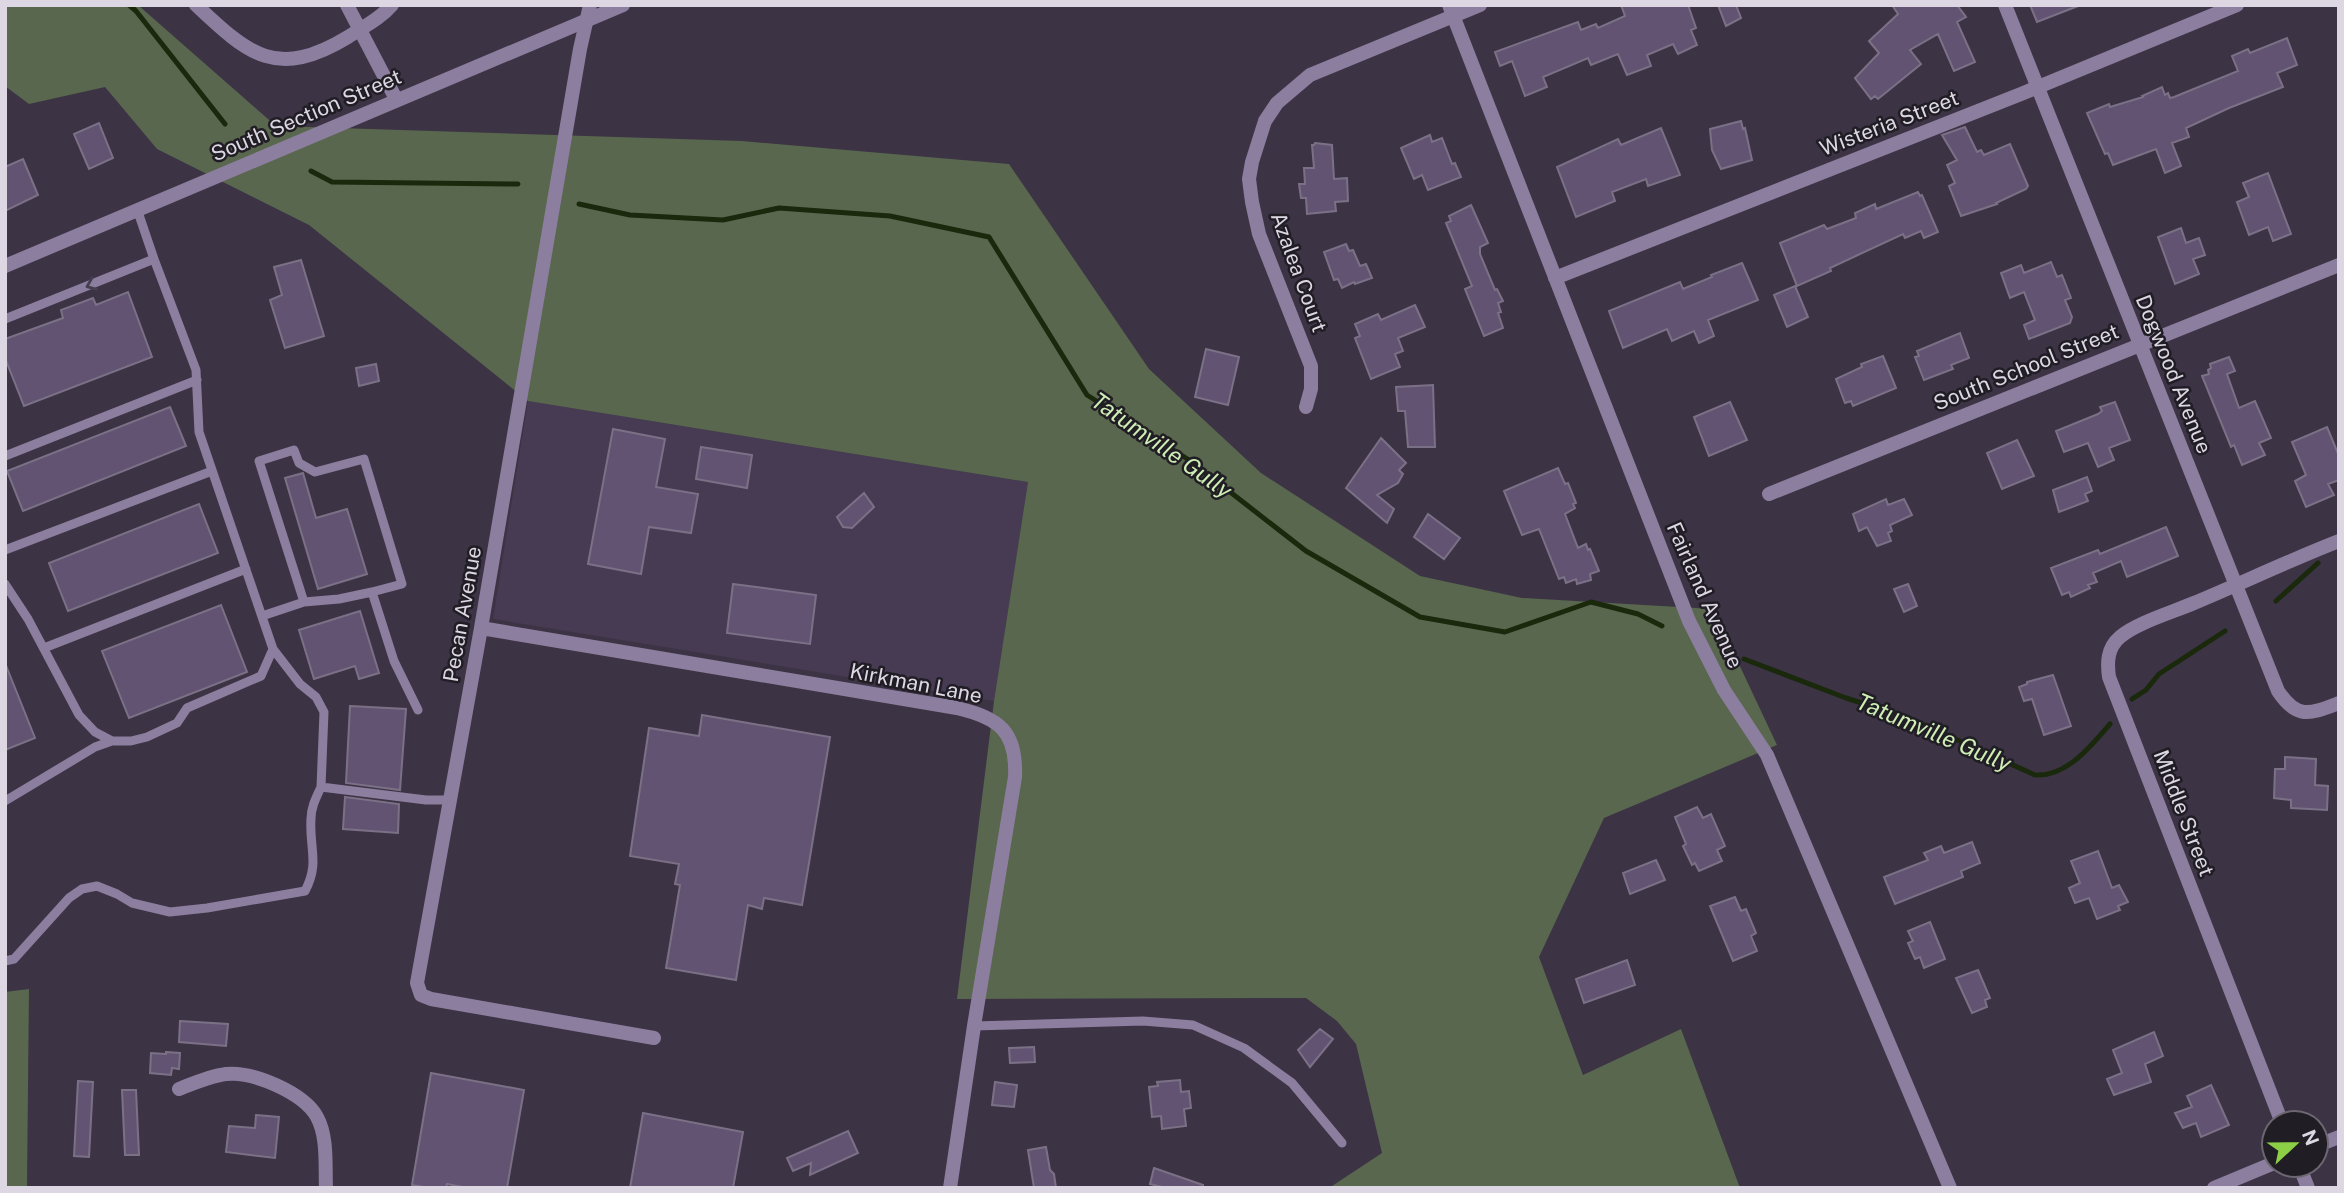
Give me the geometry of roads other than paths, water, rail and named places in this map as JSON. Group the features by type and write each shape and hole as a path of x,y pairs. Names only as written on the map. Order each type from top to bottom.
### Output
{"street":[{"path":"196,5 235,40 252,52 266,57 302,56 322,50 376,20 392,5"},
{"path":"347,5 396,99"},
{"name":"South Section Street","path":"5,266 396,99 588,13 623,5"},
{"name":"Azalea Court","path":"1306,407 1311,389 1311,366 1259,234 1252,202 1249,179 1257,141 1265,121 1277,103 1310,75 1451,10 1480,5"},
{"name":"Dogwood Avenue","path":"2005,5 2278,691 2287,704 2297,711 2307,713 2339,703"},
{"name":"Wisteria Street","path":"1555,278 2237,5"},
{"name":"Fairland Avenue","path":"1451,10 1689,621 1724,690 1768,755 1950,1188"},
{"name":"Pecan Avenue","path":"588,13 416,983 421,995 431,999 654,1038"},
{"name":"South School Street","path":"1769,494 2339,264"},
{"path":"2237,585 2279,564 2339,541"},
{"name":"Middle Street","path":"2237,585 2119,638 2107,659 2109,677 2277,1109"},
{"name":"Kirkman Lane","path":"481,628 957,708 976,713 997,723 1004,730 1014,750 1015,777 950,1188"},
{"path":"179,1090 208,1078 229,1074 256,1078 305,1101 317,1118 323,1135 326,1188"},
{"path":"2214,1188 2260,1169"}],"lane":[{"path":"5,961 14,959 69,898 82,889 97,886 132,903 170,912 305,891 313,876 312,811 321,787 324,712 316,697 300,684 273,649 199,432 196,370 138,209"},
{"path":"5,319 154,259"},
{"path":"5,456 197,380"},
{"path":"262,617 304,602 339,599 402,584 364,459 315,472 299,463 294,450 259,461 304,602"},
{"path":"5,550 212,471"},
{"path":"44,648 246,569"},
{"path":"5,584 44,648 79,715 95,732 112,741"},
{"path":"372,592 394,661 418,710"},
{"path":"5,801 95,747 112,741 148,737 177,723 187,709 261,676 273,649"},
{"path":"321,787 426,800 450,800"},
{"path":"974,1026 1143,1021 1193,1025 1244,1048 1292,1083 1342,1143"}],"waterway":[{"name":"Tatumville Gully","path":"129,5 225,124"},
{"name":"Tatumville Gully","path":"311,171 332,182 518,184"},
{"name":"Tatumville Gully","path":"579,204 630,215 723,220 779,208 890,216 989,237 1087,395 1189,460 1306,551 1420,617 1505,632 1591,602 1638,614 1662,626"},
{"name":"Tatumville Gully","path":"2276,601 2318,563"},
{"name":"Tatumville Gully","path":"2132,699 2146,690 2159,674 2225,631"},
{"name":"Tatumville Gully","path":"1744,659 1846,698 1909,718 2035,775 2047,774 2068,766 2110,724"}]}
